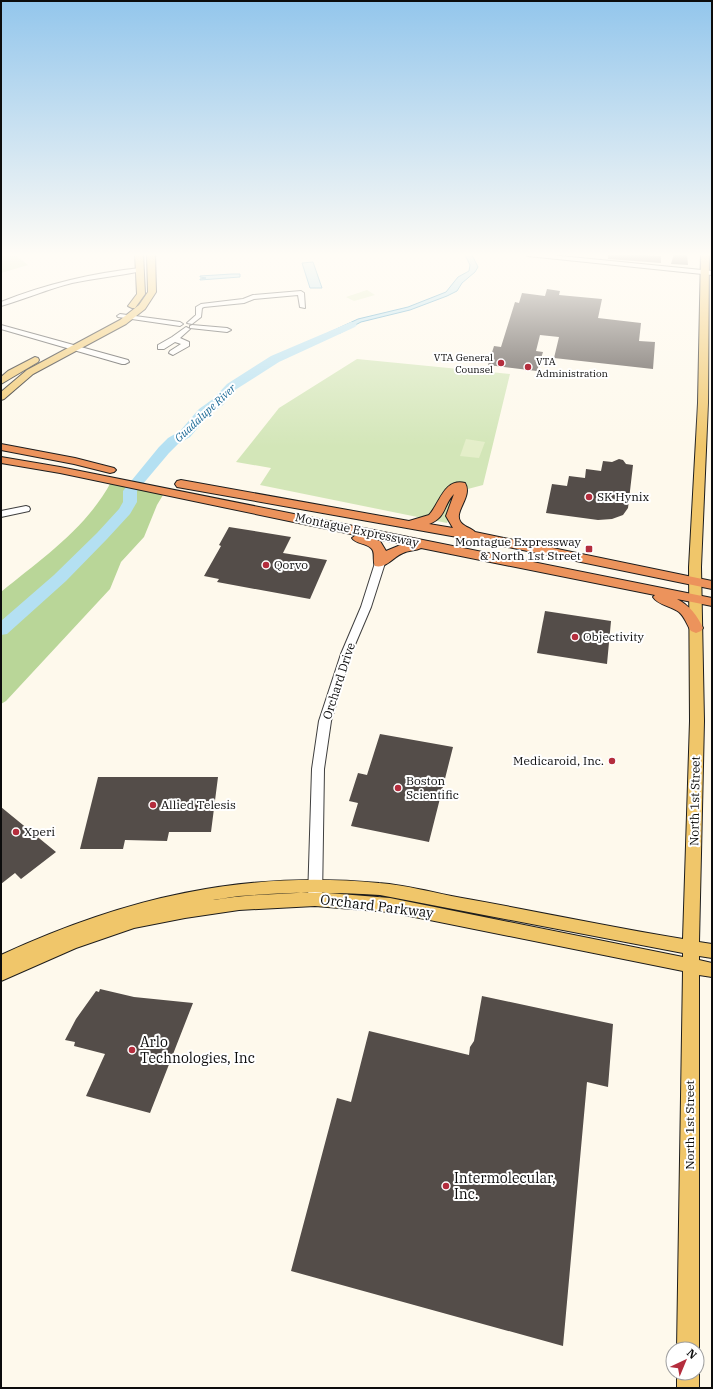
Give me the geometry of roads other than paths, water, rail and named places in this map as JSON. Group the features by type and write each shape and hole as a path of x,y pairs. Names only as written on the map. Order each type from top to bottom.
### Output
{"highway":[{"name":"Montague Expressway","path":"1,447 75,461 118,477"},
{"name":"Montague Expressway","path":"1,460 60,470 118,477 183,490 304,519 436,547 712,602"},
{"path":"405,523 417,523 433,518 440,512 449,490 461,486 460,498 452,516 453,523 474,536"},
{"name":"Montague Expressway","path":"183,490 405,523 712,585"},
{"path":"304,519 333,532 364,539 375,544 380,550 380,563"},
{"path":"380,563 388,554 398,549 415,546 436,547"},
{"path":"633,586 683,608 689,613 696,628"}],"main road":[{"path":"1,381 23,366 116,318"},
{"path":"1,397 30,372 130,318"},
{"name":"North 1st Street","path":"688,1341 691,957 697,721 697,509 708,318"},
{"name":"Orchard Parkway","path":"1,963 71,943 184,904 240,903 315,892 382,889 466,912 691,957 712,970"},
{"name":"Orchard Parkway","path":"691,957 712,951"},
{"name":"Orchard Parkway","path":"1,974 26,956"}],"street":[{"path":"130,318 227,330"},
{"path":"161,347 175,339 197,318"},
{"path":"1,327 125,362"},
{"path":"173,353 186,344 175,339"},
{"path":"1,514 26,509"},
{"name":"Orchard Drive","path":"315,892 318,769 326,721 335,685 346,654 366,607 380,563"}],"water":[{"path":"378,318 361,322 340,333 330,335 328,333 358,319"}],"waterway":[{"name":"Guadalupe River","path":"1,630 60,578 102,536 125,511 130,502 130,491 164,450 173,441 185,434 204,412 218,402 231,387 275,359 351,325"}],"tram line":[{"path":"712,917 712,1388"}],"place":[{"name":"VTA General Counsel","path":"501,363"},
{"name":"VTA Administration","path":"528,367"},
{"name":"SK Hynix","path":"589,497"},
{"name":"Montague Expressway & North 1st Street","path":"589,549"},
{"name":"Qorvo","path":"266,565"},
{"name":"Objectivity","path":"575,637"},
{"name":"Medicaroid, Inc.","path":"612,761"},
{"name":"Boston Scientific","path":"398,788"},
{"name":"Allied Telesis","path":"153,805"},
{"name":"Xperi","path":"16,832"},
{"name":"Arlo Technologies, Inc","path":"132,1050"},
{"name":"Intermolecular, Inc.","path":"446,1186"}]}
